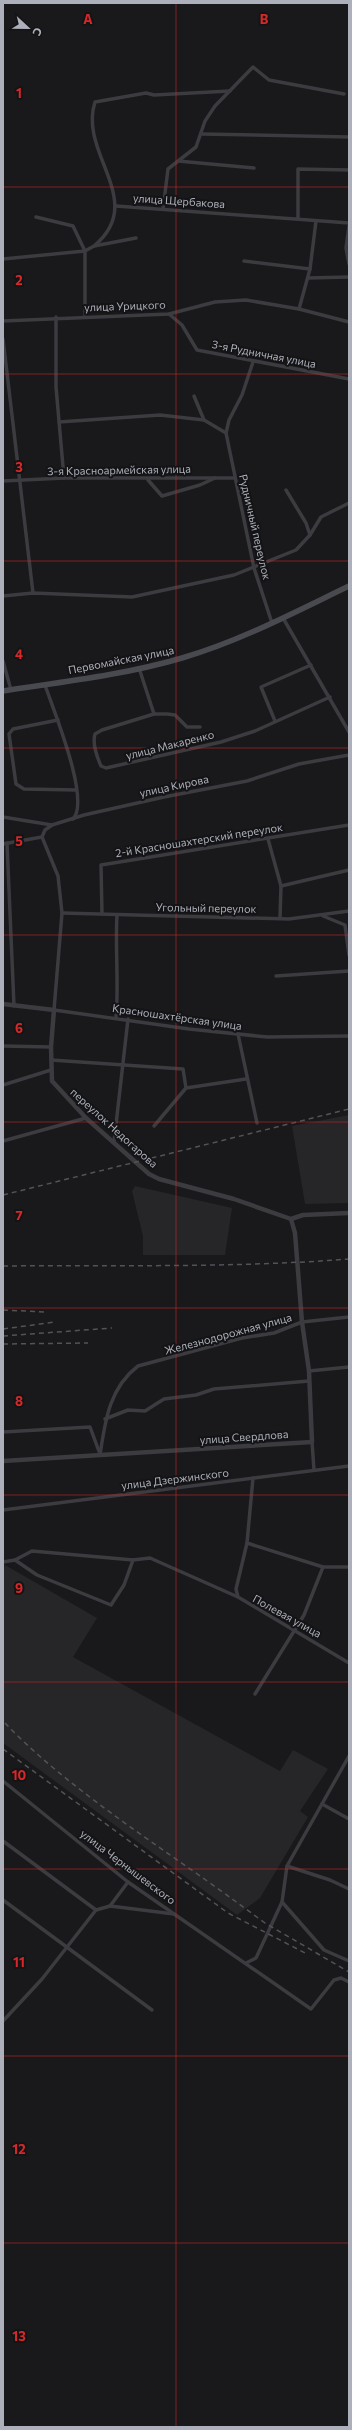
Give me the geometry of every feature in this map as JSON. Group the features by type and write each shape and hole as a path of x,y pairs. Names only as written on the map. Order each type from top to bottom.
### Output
{"main road":[{"name":"Первомайская улица","path":"3,691 139,668 182,658 221,645 283,618 349,586"}],"street":[{"path":"163,209 168,169 177,160 196,146 202,134 205,121 215,106 253,67 269,80 344,94"},
{"name":"улица Щербакова","path":"230,91 154,95 146,93 95,102 92,112 92,126 116,206 298,219 349,225"},
{"path":"202,134 349,136"},
{"path":"177,160 254,168"},
{"path":"298,219 298,169 349,170"},
{"path":"3,259 84,251 94,246 107,235 114,222 116,206"},
{"path":"36,217 73,226 84,251 85,317"},
{"path":"299,309 310,270 316,221"},
{"path":"349,225 346,248 349,264"},
{"path":"94,246 136,238"},
{"path":"244,261 310,270"},
{"path":"308,278 349,277"},
{"name":"улица Урицкого","path":"3,321 56,317 169,314 215,302 246,300 299,309 349,322"},
{"name":"3-я Рудничная улица","path":"169,314 182,325 197,350 349,379"},
{"path":"56,317 59,422 64,478"},
{"path":"3,339 21,481 33,593"},
{"name":"Рудничный переулок","path":"254,362 242,395 229,420 226,434 254,568 272,623"},
{"path":"194,396 204,420"},
{"path":"59,422 160,415 204,420 226,434"},
{"name":"3-я Красноармейская улица","path":"3,481 64,478 148,480 234,478"},
{"path":"148,480 162,496 200,485 216,478"},
{"path":"286,490 306,523 310,535"},
{"path":"3,596 33,593 132,597 234,575 296,550 310,535 320,517 349,503"},
{"path":"283,618 302,655 311,665 349,732"},
{"path":"3,661 11,690"},
{"path":"274,721 261,687 311,665"},
{"path":"139,668 154,714"},
{"path":"45,684 72,765 78,809 71,821"},
{"name":"улица Макаренко","path":"200,727 188,726 174,715 154,714 95,734 94,739 101,766 106,768 130,764 221,742 254,731 330,697"},
{"path":"58,720 13,729 9,734 16,784 24,789 76,790"},
{"name":"улица Кирова","path":"52,826 84,816 164,797 246,781 299,764 349,755"},
{"path":"3,817 36,821 52,826"},
{"name":"2-й Красношахтерский переулок","path":"102,914 101,865 349,825"},
{"path":"14,1006 5,844 42,837 45,830 52,826"},
{"name":"переулок Недогарова","path":"42,837 58,876 62,914 51,1047 52,1081 86,1118 149,1174 159,1179 234,1199 291,1218 303,1215 349,1213"},
{"path":"268,839 281,886 280,918"},
{"path":"281,886 349,870"},
{"name":"Угольный переулок","path":"62,914 280,918 322,916 349,911"},
{"path":"116,1018 118,988 116,940 117,915"},
{"path":"322,916 345,925 349,955"},
{"path":"276,976 349,971"},
{"name":"Красношахтёрская улица","path":"3,1004 268,1037 349,1036"},
{"path":"114,1142 128,1019"},
{"path":"238,1034 246,1079 258,1123"},
{"path":"3,1046 51,1047"},
{"path":"51,1060 183,1069 186,1088"},
{"path":"3,1085 51,1070"},
{"path":"154,1126 186,1088 246,1079"},
{"path":"3,1141 86,1118"},
{"path":"291,1218 296,1234 302,1322 309,1371 314,1470"},
{"name":"Железнодорожная улица","path":"100,1455 105,1419 112,1402 128,1374 138,1366 242,1338 274,1333 302,1322 349,1317"},
{"path":"309,1371 349,1367"},
{"path":"105,1419 128,1410 145,1411 164,1399 196,1395 214,1389 309,1381"},
{"path":"3,1432 90,1427 100,1455"},
{"name":"улица Свердлова","path":"3,1461 312,1442"},
{"name":"улица Дзержинского","path":"3,1510 349,1466"},
{"name":"Полевая улица","path":"253,1478 247,1544 236,1589 238,1597 245,1603 295,1629 349,1663"},
{"path":"247,1544 323,1567 349,1567"},
{"path":"3,1562 15,1560 32,1551 133,1560 150,1558 238,1597"},
{"path":"15,1560 37,1575 111,1605 124,1585 133,1560"},
{"path":"255,1694 304,1615 323,1567"},
{"path":"246,1963 256,1958 282,1902 287,1866 348,1758"},
{"name":"улица Чернышевского","path":"3,1781 128,1882 311,2009 334,1980 341,1978 349,1982"},
{"path":"322,1804 349,1819"},
{"path":"3,1841 96,1910"},
{"path":"287,1866 330,1880 349,1889"},
{"path":"110,1906 128,1882"},
{"path":"3,1900 152,2010"},
{"path":"282,1902 324,1950 349,1961"},
{"path":"3,2021 42,1979 66,1946 96,1910 110,1906 175,1914"}],"shaded area":[{"path":"349,1115 349,1203 305,1204 292,1126"},
{"path":"135,1186 232,1208 225,1255 143,1255 143,1236 132,1191"},
{"path":"5,1565 97,1618 73,1657 280,1771 293,1750 328,1769 300,1811 308,1817 260,1898 237,1915 3,1743 3,1569"}],"railway":[{"path":"3,1195 349,1109"},
{"path":"3,1266 176,1266 263,1264 349,1259"},
{"path":"3,1310 45,1312"},
{"path":"3,1329 55,1322"},
{"path":"3,1336 112,1328"},
{"path":"3,1344 88,1343"},
{"path":"5,1723 30,1748 57,1771 116,1816 265,1923 349,1972"},
{"path":"3,1749 228,1913 307,1954"}]}
